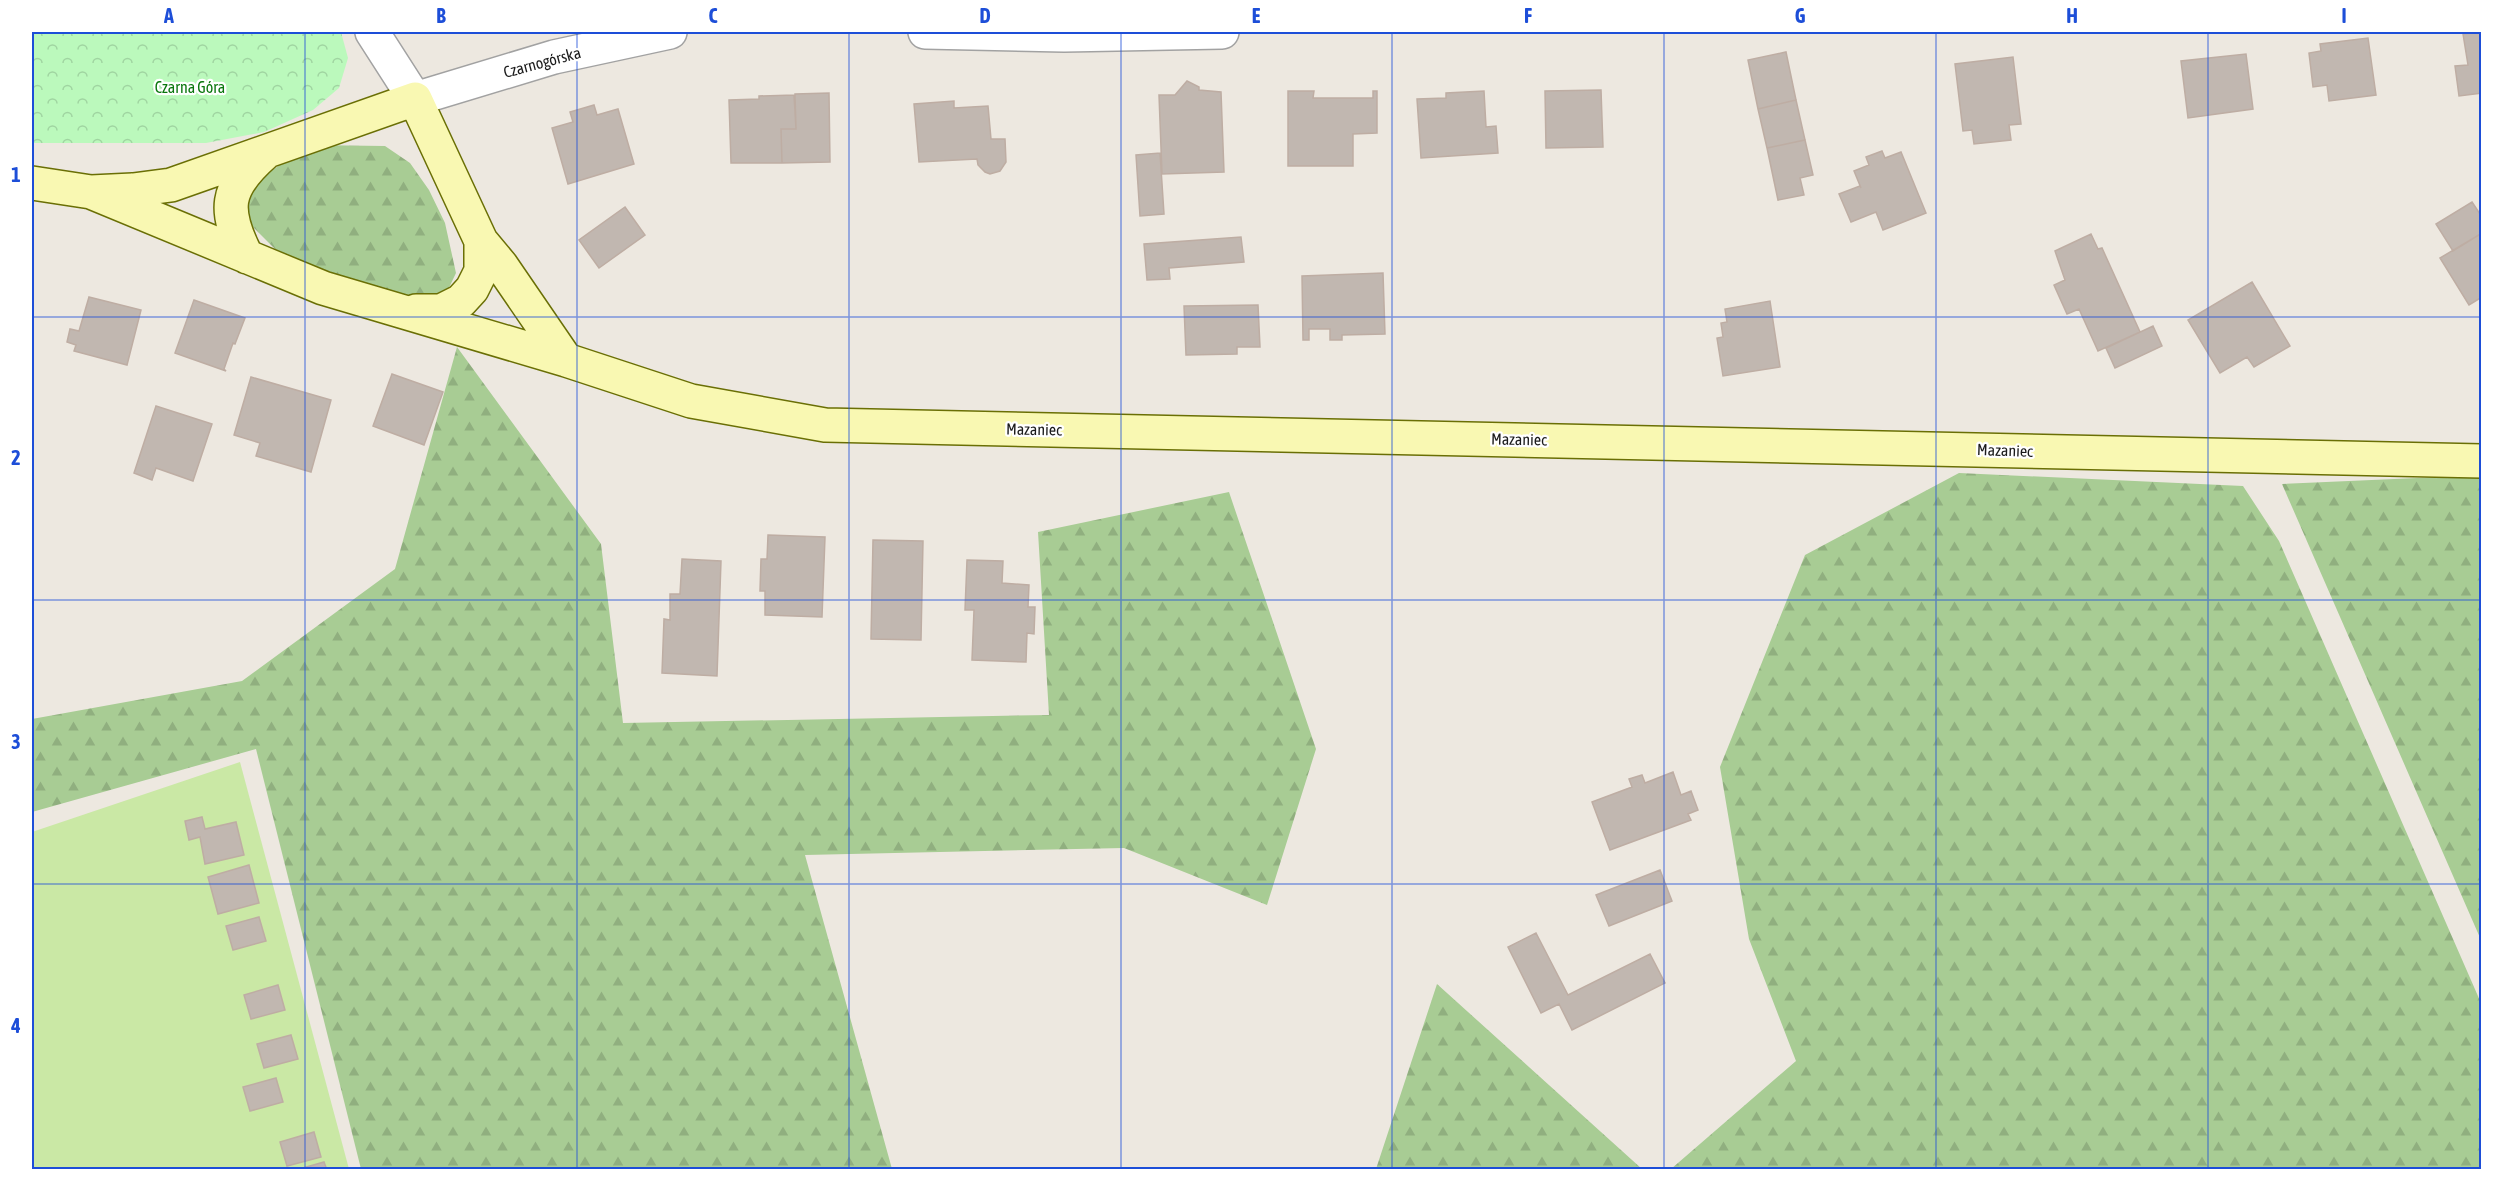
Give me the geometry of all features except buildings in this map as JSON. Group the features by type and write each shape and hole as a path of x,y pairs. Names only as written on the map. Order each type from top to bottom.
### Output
{"street":[{"path":"372,32 415,99 481,242 501,266 566,360"},
{"name":"Czarnogórska","path":"415,99 554,57 670,32"},
{"path":"925,32 1064,35 1222,32"},
{"path":"32,183 92,192 171,185 415,99"},
{"path":"247,257 234,231 230,201 248,168 265,153"},
{"path":"92,192 323,288 405,311 441,311 462,301 472,289 481,271 481,242"},
{"name":"Mazaniec","path":"405,311 691,401 825,425 2481,461"}],"green space":[{"name":"Czarna Góra","path":"32,32 341,32 348,58 339,88 313,110 264,132 206,143 32,143"},
{"path":"309,145 385,146 410,163 429,190 445,223 456,273 446,294 425,303 369,291 284,258 249,223 245,199 258,180"},
{"path":"457,347 601,544 623,723 1049,715 1038,532 1229,492 1316,749 1267,905 1124,848 805,855 892,1169 361,1169 256,749 32,812 32,719 242,681 395,569"},
{"path":"1959,473 2243,486 2279,541 2481,1003 2481,1169 1671,1169 1796,1061 1749,939 1720,767 1805,555"},
{"path":"2440,477 2481,478 2481,940 2282,484"},
{"path":"240,762 349,1169 32,1169 32,832"},
{"path":"1437,984 1642,1169 1376,1169"}]}
